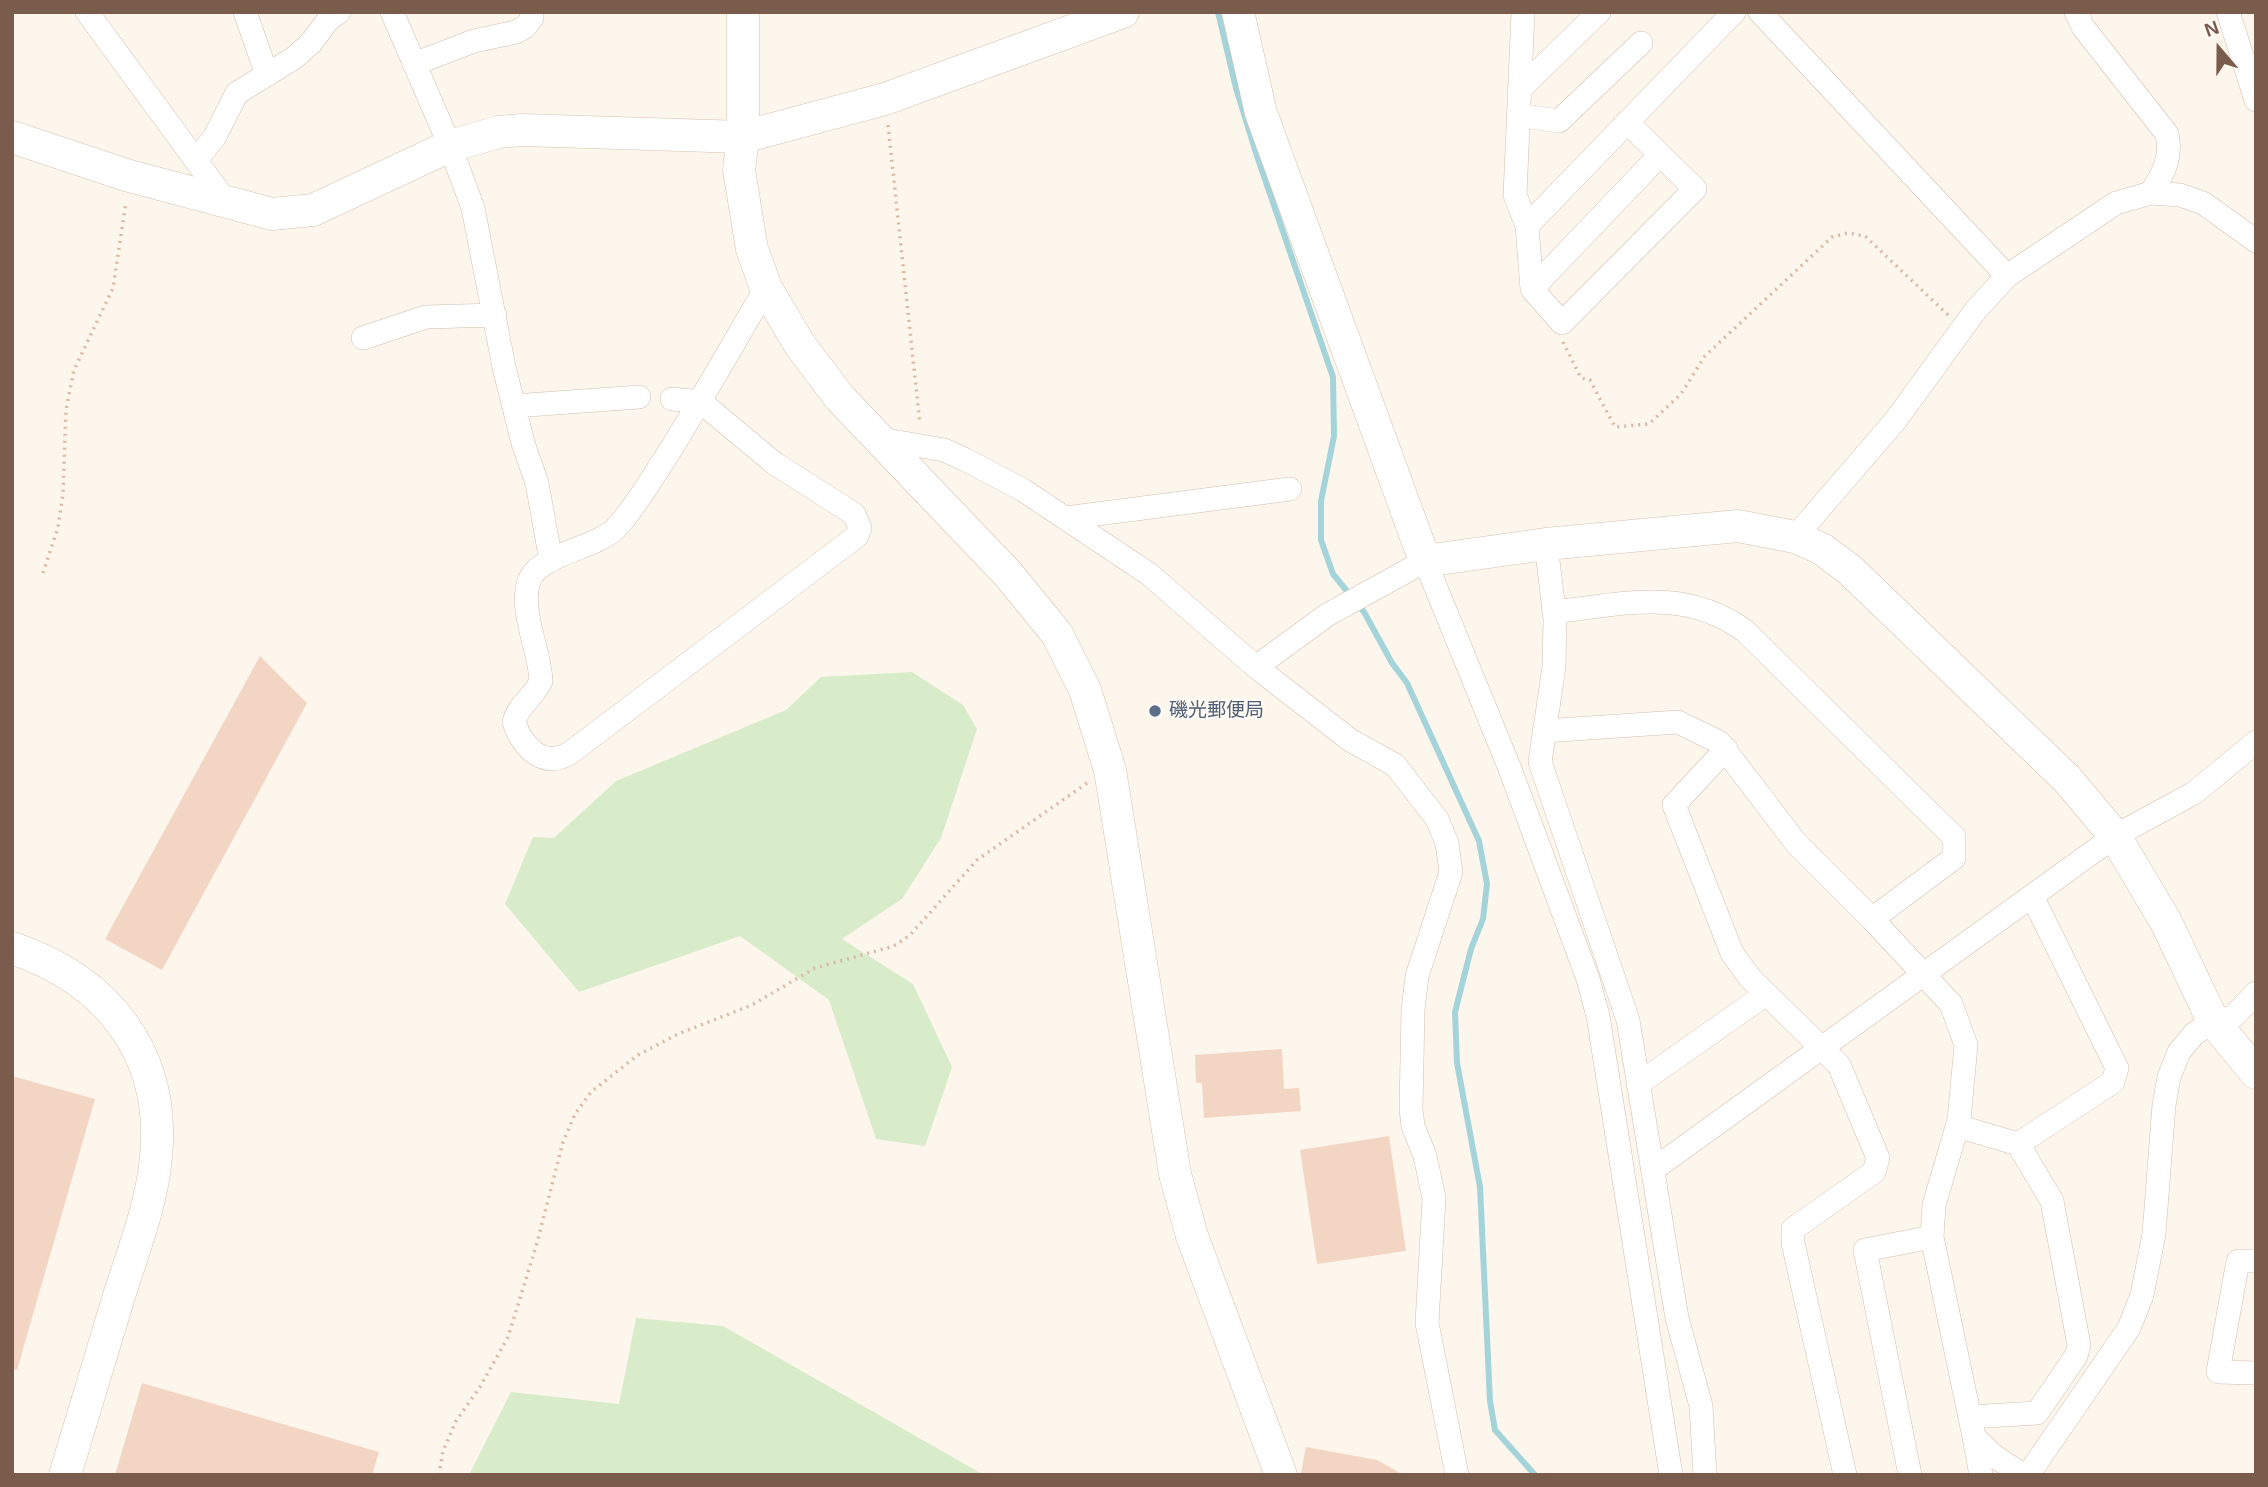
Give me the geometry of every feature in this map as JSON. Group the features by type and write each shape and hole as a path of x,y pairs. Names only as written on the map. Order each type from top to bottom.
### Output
{"street":[{"path":"87,12 228,202"},
{"path":"245,12 267,75"},
{"path":"196,160 214,138 237,93 294,58 311,43 328,20 339,12"},
{"path":"392,12 450,146 473,208 514,406 537,483 551,561"},
{"path":"414,64 474,41 516,32 525,27 532,18 531,12"},
{"path":"743,12 743,137 739,170 752,249 766,288 800,345 840,398 1008,574 1057,634 1085,690 1110,770 1175,1174 1192,1236 1281,1475"},
{"path":"12,137 130,176 272,214 313,210 450,146 499,132 522,130 743,137 885,99 1122,12"},
{"path":"1238,12 1261,113 1425,561 1510,769 1588,979 1598,1016 1671,1475"},
{"path":"1523,12 1515,195 1527,226 1532,289 1562,323 1695,189 1627,122"},
{"path":"1520,89 1600,12"},
{"path":"1527,226 1734,12"},
{"path":"1759,12 2007,276"},
{"path":"2076,12 2083,27 2167,134 2170,148 2165,171 2151,193"},
{"path":"2228,12 2256,100"},
{"path":"1518,115 1559,121 1641,43"},
{"path":"1532,289 1660,155"},
{"path":"1795,537 1895,421 1963,328 2007,276 2116,203 2151,193 2180,195 2203,203 2256,241"},
{"path":"672,399 701,402 774,463 854,514 860,528 851,543 570,753 550,761 539,758 514,722 516,712 537,691 541,681 529,611 528,584 533,574 551,561 610,535 632,510 701,402 766,288"},
{"path":"363,338 426,317 495,315"},
{"path":"514,406 639,397"},
{"path":"881,439 944,450 964,459 1023,490 1149,574 1256,667 1350,740 1395,765 1437,818 1447,843 1451,872 1417,976 1413,1010 1410,1109 1413,1126 1425,1156 1434,1198 1427,1323 1457,1475"},
{"path":"1066,518 1290,489"},
{"path":"1256,667 1336,610 1425,561 1546,544 1738,526 1795,537 1822,549 1850,570 2067,779 2115,836 2166,922 2213,1021 2256,1073"},
{"path":"1546,544 1554,612 1554,667 1540,762 1629,1020 1677,1318 1701,1406 1705,1475"},
{"path":"1554,612 1688,603 1712,610 1745,631 1954,837 1954,858 1872,919"},
{"path":"1544,731 1678,722 1698,729 1726,749 1796,843 1951,1004 1966,1045 1957,1126 1934,1205 1932,1237 1981,1475"},
{"path":"1654,1169 2115,836 2194,793 2256,742"},
{"path":"1726,749 1674,805 1727,944 1750,978 1839,1065 1878,1158 1874,1172 1793,1229 1798,1268 1845,1475"},
{"path":"2018,1144 2113,1082 2117,1068 2032,896"},
{"path":"12,948 74,977 99,994 124,1027 150,1077 156,1118 156,1158 144,1214 65,1475"},
{"path":"1638,1084 1766,993"},
{"path":"1972,1427 1994,1456 2025,1475 2129,1328 2151,1261 2169,1077 2179,1052 2194,1034 2213,1021 2233,1017 2256,993"},
{"path":"1957,1126 2018,1144 2052,1201 2079,1345 2076,1356 2037,1413 1972,1427"},
{"path":"1910,1475 1866,1251 1932,1237"},
{"path":"2256,1261 2238,1261 2218,1372 2256,1373"}],"path":[{"path":"885,99 925,447"},
{"path":"43,573 58,527 63,494 66,410 75,370 113,288 130,176"},
{"path":"1562,323 1561,338 1581,378 1590,380 1615,427 1649,424 1681,394 1705,356 1832,237 1848,233 1865,236 1963,328"},
{"path":"439,1475 443,1451 456,1421 480,1387 508,1337 537,1243 563,1142 575,1114 591,1092 638,1055 678,1034 752,1005 816,968 894,946 910,935 977,860 1073,791 1110,770"}],"green space":[{"path":"912,672 963,705 977,729 941,838 902,899 842,939 913,984 952,1067 925,1146 876,1139 829,1000 740,936 579,992 505,904 533,837 554,838 616,781 786,710 821,677"},
{"path":"636,1318 723,1326 984,1475 469,1475 511,1392 619,1404"}],"building":[{"path":"260,656 307,703 162,970 105,939"},
{"path":"1282,1049 1284,1089 1299,1088 1301,1111 1204,1118 1202,1083 1196,1083 1195,1055"},
{"path":"12,1076 95,1099 17,1370 12,1369"},
{"path":"1389,1136 1406,1251 1317,1264 1300,1150"},
{"path":"142,1383 379,1452 372,1475 115,1475"},
{"path":"1306,1447 1377,1460 1404,1475 1301,1473"}],"waterway":[{"path":"1218,12 1236,88 1257,156 1333,377 1334,436 1321,501 1321,540 1333,574 1364,612 1392,663 1407,683 1479,841 1487,884 1483,919 1471,949 1455,1012 1457,1063 1480,1187 1490,1401 1495,1430 1535,1475"}],"place":[{"name":"磯光郵便局","path":"1155,711"}]}
